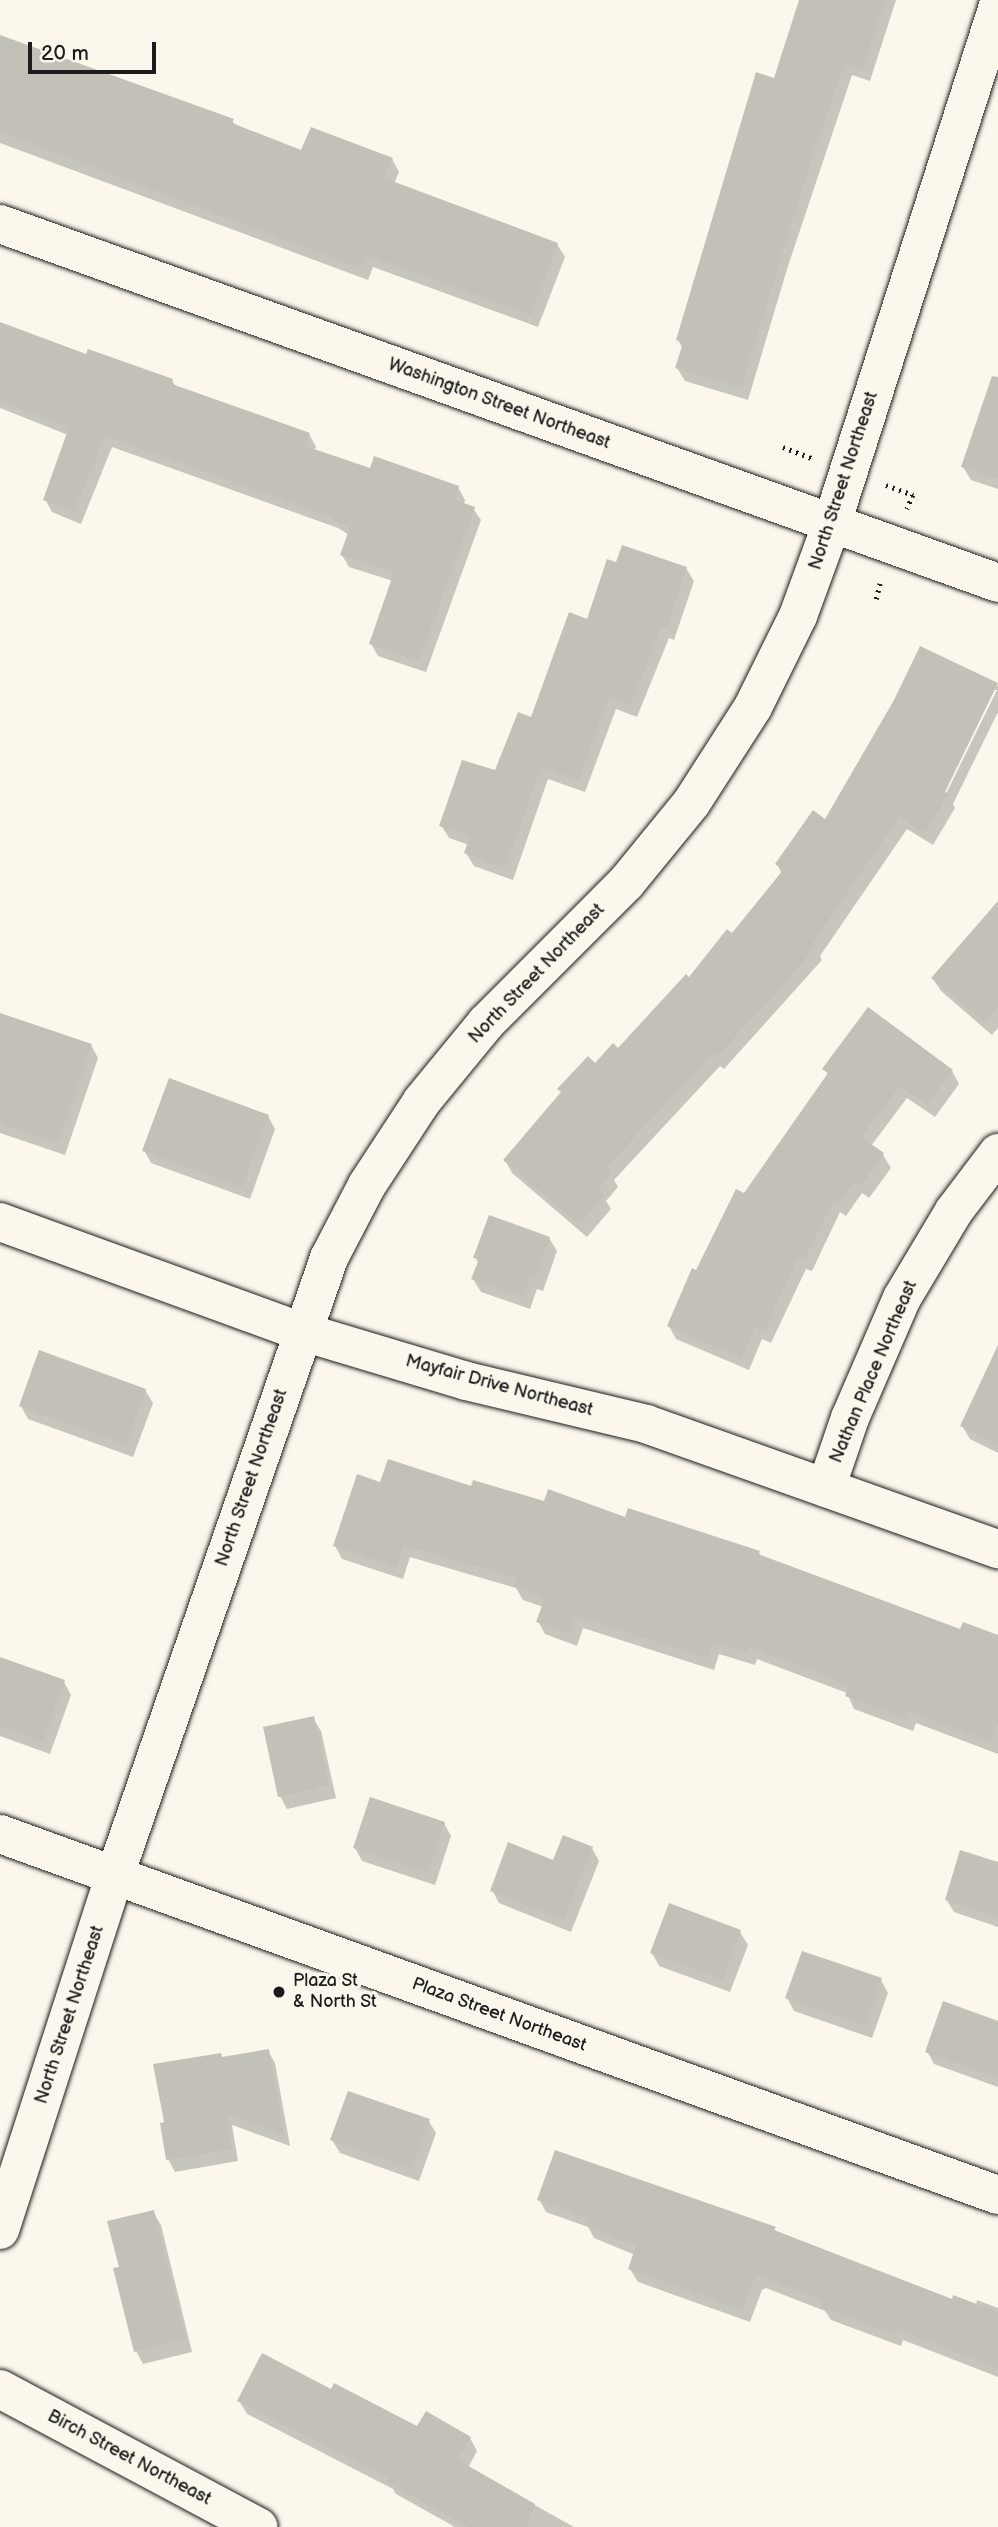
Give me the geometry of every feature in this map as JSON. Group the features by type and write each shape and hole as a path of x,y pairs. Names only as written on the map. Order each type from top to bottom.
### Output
{"street":[{"name":"North Street Northeast","path":"0,2230 115,1875 329,1258 367,1185 422,1101 486,1023 626,883 692,802 764,684 798,616 832,523 998,6"},
{"name":"Washington Street Northeast","path":"0,224 998,583"},
{"name":"Nathan Place Northeast","path":"826,1488 850,1418 902,1298 954,1211 998,1153"},
{"name":"Mayfair Drive Northeast","path":"0,1222 303,1332 466,1381 646,1424 998,1549"},
{"name":"Plaza Street Northeast","path":"0,1834 998,2195"},
{"name":"Birch Street Northeast","path":"0,2389 258,2527"}],"building":[{"path":"799,0 885,0 863,69 845,63 815,147 741,388 675,368 683,343 676,340 756,72 774,78"},
{"path":"0,35 234,119 232,123 301,150 311,127 393,158 384,178 558,243 531,315 366,255 360,268 0,132"},
{"path":"0,322 86,354 88,349 173,379 172,384 310,433 305,446 370,468 374,456 459,486 455,500 475,507 419,661 369,644 394,572 340,555 350,527 331,520 332,517 105,436 74,512 43,500 69,427 0,401"},
{"path":"992,376 998,377 998,479 961,467"},
{"path":"622,545 687,567 667,627 662,626 630,705 609,697 578,780 541,767 505,868 464,853 470,836 439,826 462,760 495,770 518,712 531,717 569,612 587,619 607,559 616,562"},
{"path":"920,646 998,683 945,792 949,794 925,833 899,817 813,943 816,946 772,998 716,1057 712,1054 606,1168 612,1173 598,1190 605,1195 579,1225 503,1160 561,1092 557,1089 588,1056 595,1063 613,1043 618,1048 686,974 689,977 727,929 732,933 783,870 775,864 813,810 825,819 894,700"},
{"path":"998,901 998,1006 984,1023 931,978"},
{"path":"868,1007 953,1070 927,1105 900,1086 861,1137 884,1153 861,1186 854,1182 838,1204 833,1201 804,1259 798,1257 764,1331 755,1327 741,1358 667,1326 692,1268 696,1270 736,1189 744,1193 828,1073 822,1069"},
{"path":"0,1013 92,1044 58,1143 0,1123"},
{"path":"169,1078 269,1115 242,1187 142,1151"},
{"path":"489,1215 550,1237 535,1279 530,1277 523,1297 471,1279 479,1259 473,1258"},
{"path":"998,1345 998,1444 960,1426"},
{"path":"39,1350 146,1389 126,1445 19,1406"},
{"path":"388,1459 471,1486 473,1480 544,1501 548,1489 625,1517 628,1508 760,1551 758,1554 960,1629 963,1622 998,1635 998,1723 991,1742 908,1711 906,1719 845,1696 849,1685 750,1647 748,1653 712,1642 707,1658 576,1616 570,1634 536,1622 545,1598 514,1587 517,1578 403,1545 396,1567 333,1546 357,1474 380,1482"},
{"path":"0,1657 65,1680 43,1742 0,1726"},
{"path":"314,1716 329,1785 278,1797 263,1727"},
{"path":"370,1797 445,1822 428,1873 353,1848"},
{"path":"563,1835 593,1847 564,1920 490,1891 508,1842 553,1860"},
{"path":"960,1850 998,1862 998,1917 945,1900"},
{"path":"669,1903 741,1930 723,1980 650,1953"},
{"path":"802,1951 882,1978 865,2026 785,1998"},
{"path":"943,2001 998,2021 998,2078 925,2052"},
{"path":"269,2049 284,2135 226,2113 232,2149 166,2160 160,2123 164,2122 153,2064 221,2053 222,2057"},
{"path":"348,2091 430,2119 412,2169 330,2140"},
{"path":"555,2150 776,2227 774,2230 952,2299 953,2295 998,2312 998,2369 895,2328 894,2334 821,2307 823,2300 758,2276 755,2277 743,2310 628,2269 636,2246 585,2225 588,2218 537,2200"},
{"path":"154,2210 186,2339 134,2352 113,2268 119,2267 107,2221"},
{"path":"262,2353 331,2389 334,2383 417,2426 426,2411 471,2437 458,2460 535,2504 527,2527 468,2527 386,2481 388,2478 237,2401"}],"place":[{"name":"Plaza St & North St","path":"279,1992"}]}
